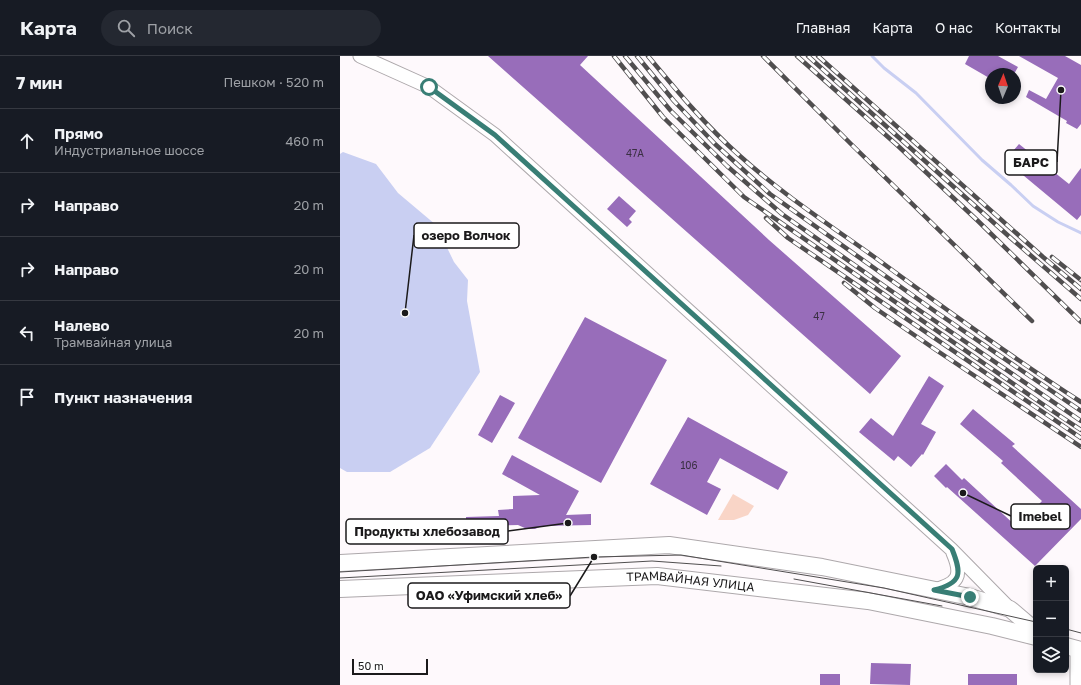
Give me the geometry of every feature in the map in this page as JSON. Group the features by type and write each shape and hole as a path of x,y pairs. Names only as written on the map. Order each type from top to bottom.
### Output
{"main road":[{"path":"340,563 669,545 822,567 970,597 1010,609 1033,628"},
{"name":"ТРАМВАЙНАЯ УЛИЦА","path":"340,589 657,576 868,601 992,626 1033,636"}],"street":[{"path":"360,56 429,87 495,135 952,549 1010,609"},
{"path":"934,590 949,586 956,579 958,572 957,562 952,549"},
{"path":"1075,648 1077,685"}],"shaded area":[{"path":"733,494 754,506 748,515 734,520 718,520"}],"water":[{"path":"343,152 376,164 398,193 436,225 454,262 468,280 467,301 480,372 430,448 390,472 347,472 340,468 340,154"}],"building":[{"path":"488,56 588,56 580,65 769,240 901,356 870,394"},
{"path":"969,56 998,56 1018,67 985,68 985,76 965,64"},
{"path":"1019,56 1065,56 1081,65 1081,124 1077,129 1066,123 1067,121 1026,97 1029,90 1046,99 1058,78"},
{"path":"1019,144 1069,184 1081,168 1081,215 1077,220 1005,160"},
{"path":"619,196 636,211 629,219 632,222 627,227 607,209"},
{"path":"585,317 667,360 601,483 518,438"},
{"path":"929,376 944,386 921,424 936,432 923,455 922,454 911,467 898,456 894,461 859,432 871,418 893,436"},
{"path":"500,395 515,403 492,443 478,435"},
{"path":"973,409 1015,444 1012,446 1081,509 1081,519 1036,565 1034,565 934,476 946,464 962,480 964,478 1017,527 1042,501 1001,463 1003,461 960,424"},
{"path":"688,417 788,472 778,490 720,458 707,482 721,489 707,515 650,484"},
{"path":"512,455 579,491 566,515 591,514 591,525 542,526 535,529 527,529 518,525 466,526 466,517 499,516 498,510 513,509 513,496 540,495 502,474"},
{"path":"871,663 911,664 910,685 870,684"},
{"path":"820,674 840,674 840,685 820,685"},
{"path":"968,674 1017,674 1017,685 968,685"}],"waterway":[{"path":"872,56 884,68 916,93 982,160 1033,206 1058,222 1081,233"}],"tram line":[{"path":"340,572 594,557 681,555 884,588 1033,621"},
{"path":"340,578 652,561 721,566"},
{"path":"794,579 942,606"},
{"path":"1069,630 1081,633"}],"railway":[{"path":"614,56 663,117 744,197 1081,430"},
{"path":"625,56 671,111 727,166 782,214 1081,421"},
{"path":"637,56 674,101 715,144 770,194 936,312 1081,411"},
{"path":"648,56 715,133 772,183 1028,367 1081,402"},
{"path":"763,56 1032,321"},
{"path":"797,56 897,145 978,221 1081,322"},
{"path":"808,56 1081,299"},
{"path":"818,56 1043,257 1081,289"},
{"path":"766,218 788,238 1081,438"},
{"path":"1052,257 1081,280"},
{"path":"844,283 875,308 1081,447"}],"place":[{"name":"БАРС","path":"1061,90"},
{"name":"озеро Волчок","path":"405,313"},
{"name":"Imebel","path":"963,493"},
{"name":"Продукты хлебозавод","path":"568,523"},
{"name":"ОАО «Уфимский хлеб»","path":"594,557"}],"route":[{"path":"429,87 495,135 952,549 957,562 958,572 956,579 949,586 934,590 970,597"}]}
